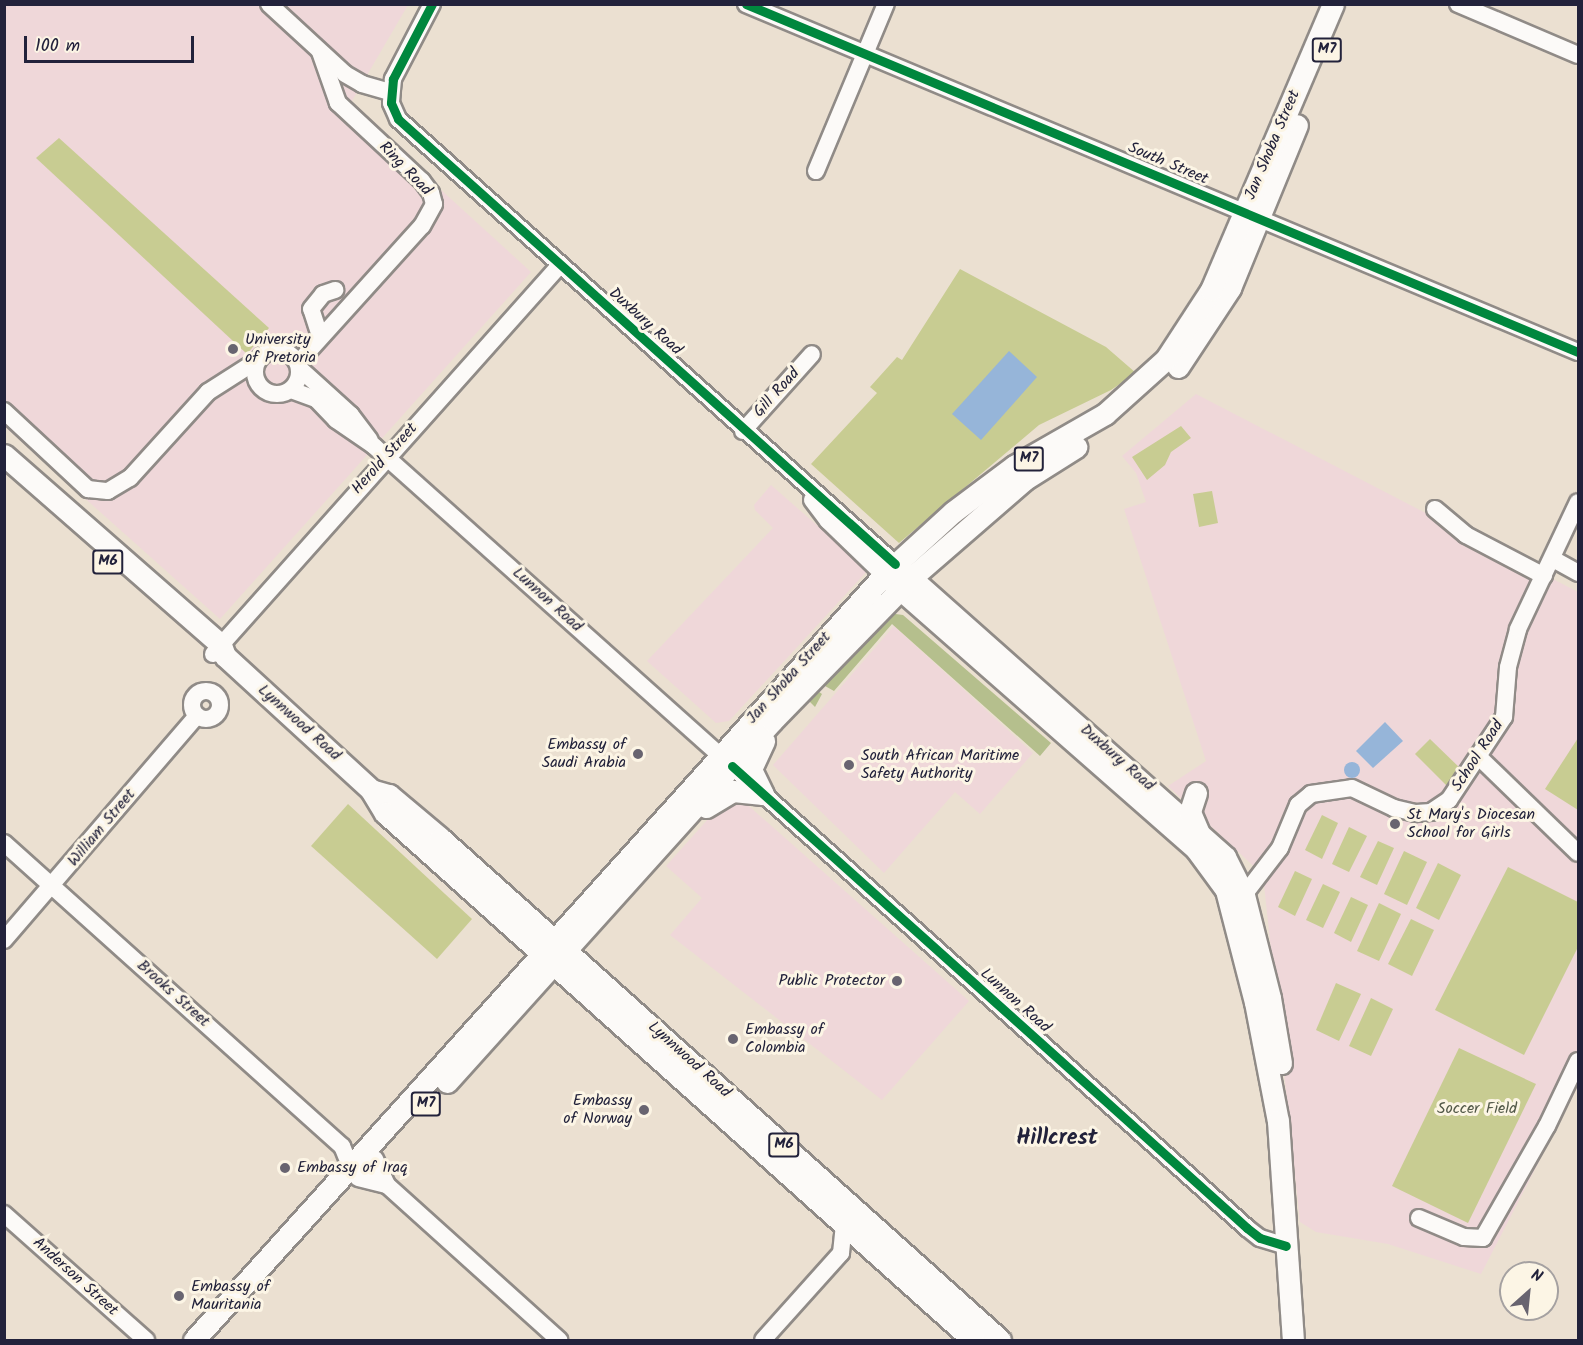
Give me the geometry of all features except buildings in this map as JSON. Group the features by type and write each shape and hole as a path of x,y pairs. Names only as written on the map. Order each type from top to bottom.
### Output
{"main road":[{"name":"Jan Shoba Street","path":"774,719 906,584 967,526 1024,480 1107,428 1174,371 1220,308 1252,215 1333,4"},
{"name":"Jan Shoba Street","path":"554,952 680,824 726,760 889,569 998,478 1105,414 1154,372 1201,307 1252,215 1346,4"},
{"name":"Lynnwood Road","path":"4,455 371,790 398,802 844,1226 974,1341"},
{"name":"Lynnwood Road","path":"4,469 220,652"},
{"path":"942,605 936,589 938,573 967,526"},
{"name":"Duxbury Road","path":"889,569 1206,860 1230,901 1278,1121 1293,1341"},
{"name":"Duxbury Road","path":"906,584 942,605 1171,806 1232,868 1244,895 1281,1061 1284,1101 1278,1121"},
{"path":"726,760 774,719"},
{"path":"680,824 727,792 763,794 751,769 774,719"},
{"name":"Jan Shoba Street","path":"212,1341 355,1173 554,952 686,796 726,760"},
{"path":"1118,781 1145,799 1171,806 1173,821 1200,848 1206,860"},
{"path":"1196,793 1190,812 1198,831"},
{"name":"Lynnwood Road","path":"554,952 1000,1341"},
{"name":"Jan Shoba Street","path":"194,1341 355,1173"}],"street":[{"name":"Ring Road","path":"269,4 354,80 390,92"},
{"path":"390,92 401,62 432,4"},
{"name":"South Street","path":"746,4 1578,352"},
{"path":"816,171 886,4"},
{"path":"1458,4 1578,55"},
{"name":"Ring Road","path":"298,365 320,336 422,226 434,204 432,193 422,181 338,103 320,52"},
{"name":"Duxbury Road","path":"390,92 393,112 406,128 800,482 828,521 889,569"},
{"name":"Herold Street","path":"220,652 388,458 560,265"},
{"path":"320,336 311,309 323,294 335,290"},
{"path":"4,411 88,489 108,491 130,478 208,392 258,360 277,350 289,353 298,365 298,380 291,390 274,394 260,386 231,378"},
{"name":"Gill Road","path":"743,431 812,354"},
{"path":"258,360 255,373 260,386"},
{"name":"Lunnon Road","path":"298,365 351,415 374,446"},
{"name":"Lunnon Road","path":"291,390 315,399 336,420 388,458 1247,1228 1260,1238 1286,1246"},
{"name":"School Road","path":"1244,895 1280,848 1298,805 1311,794 1343,788 1359,790 1404,811 1431,812 1449,800 1480,758 1504,717 1511,651 1578,502"},
{"path":"1435,509 1466,535 1544,576"},
{"path":"1553,559 1578,573"},
{"name":"William Street","path":"4,940 53,886 197,716"},
{"path":"1480,758 1578,853"},
{"name":"Brooks Street","path":"4,843 342,1146 355,1173"},
{"path":"1419,1218 1475,1240 1487,1233 1578,1061"},
{"path":"342,1146 372,1154 387,1185"},
{"path":"355,1173 387,1185 559,1341"},
{"name":"Anderson Street","path":"4,1214 146,1341"},
{"path":"763,1341 841,1253 844,1226"},
{"path":"841,1253 868,1248"}],"shaded area":[{"name":"University of Pretoria","path":"5,5 408,5 349,106 531,272 220,619 5,427"},
{"name":"St Mary's Diocesan School for Girls","path":"1196,394 1578,592 1578,1086 1481,1274 1388,1244 1316,1232 1300,1222 1263,875 1168,786 1206,761 1124,509 1146,502 1136,473 1122,456"},
{"path":"771,485 868,570 729,721 716,723 647,661 773,528 755,510 754,505"},
{"path":"894,626 1033,753 980,814 955,792 884,873 773,765"},
{"path":"727,798 741,799 969,1001 882,1100 670,935 702,898 666,866"}],"green space":[{"path":"59,138 269,328 247,354 36,158"},
{"path":"960,269 1106,347 1136,373 1111,390 1039,425 899,543 811,464 877,393 870,387 897,357 902,360"},
{"path":"1181,426 1191,438 1171,452 1165,465 1147,480 1132,457"},
{"path":"1212,491 1218,523 1199,527 1193,494"},
{"path":"888,613 903,615 1051,743 1040,756 892,624 834,691 825,686 820,679"},
{"path":"815,689 822,694 815,707 808,700"},
{"path":"1578,738 1578,810 1545,789"},
{"path":"1430,739 1464,772 1448,787 1415,754"},
{"path":"348,804 472,919 437,959 311,846"},
{"path":"1322,815 1338,823 1322,859 1305,850"},
{"path":"1349,827 1367,836 1349,872 1332,864"},
{"path":"1378,841 1394,848 1377,885 1360,877"},
{"path":"1404,851 1427,862 1407,905 1384,894"},
{"path":"1438,863 1461,875 1439,920 1416,908"},
{"path":"1508,867 1578,902 1578,947 1524,1055 1435,1010"},
{"path":"1295,871 1312,879 1295,916 1278,907"},
{"path":"1323,884 1340,892 1323,928 1306,920"},
{"path":"1351,897 1368,905 1351,942 1334,933"},
{"path":"1379,903 1401,914 1379,961 1357,951"},
{"path":"1411,919 1434,930 1412,976 1388,964"},
{"path":"1336,983 1361,994 1339,1041 1316,1030"},
{"path":"1371,998 1393,1009 1371,1056 1349,1046"},
{"name":"Soccer Field","path":"1459,1048 1536,1084 1468,1223 1392,1186"}],"water":[{"path":"1009,351 1037,377 981,440 952,414"},
{"path":"1385,722 1403,741 1373,768 1356,751"},
{"path":"1352,762 1358,764 1360,770 1358,776 1352,778 1346,776 1344,770 1346,764"}],"cycle path":[{"path":"432,4 393,79 391,103 398,119 895,564"},
{"path":"746,4 1578,352"},
{"path":"732,766 1247,1228 1260,1238 1286,1246"}],"place":[{"name":"University of Pretoria","path":"233,349"},
{"name":"Embassy of Saudi Arabia","path":"638,754"},
{"name":"South African Maritime Safety Authority","path":"849,765"},
{"name":"St Mary's Diocesan School for Girls","path":"1395,824"},
{"name":"Public Protector","path":"897,981"},
{"name":"Embassy of Colombia","path":"733,1039"},
{"name":"Embassy of Norway","path":"644,1110"},
{"name":"Embassy of Iraq","path":"285,1168"},
{"name":"Embassy of Mauritania","path":"179,1296"}],"district":[{"name":"Hillcrest","path":"1057,1139"}]}
